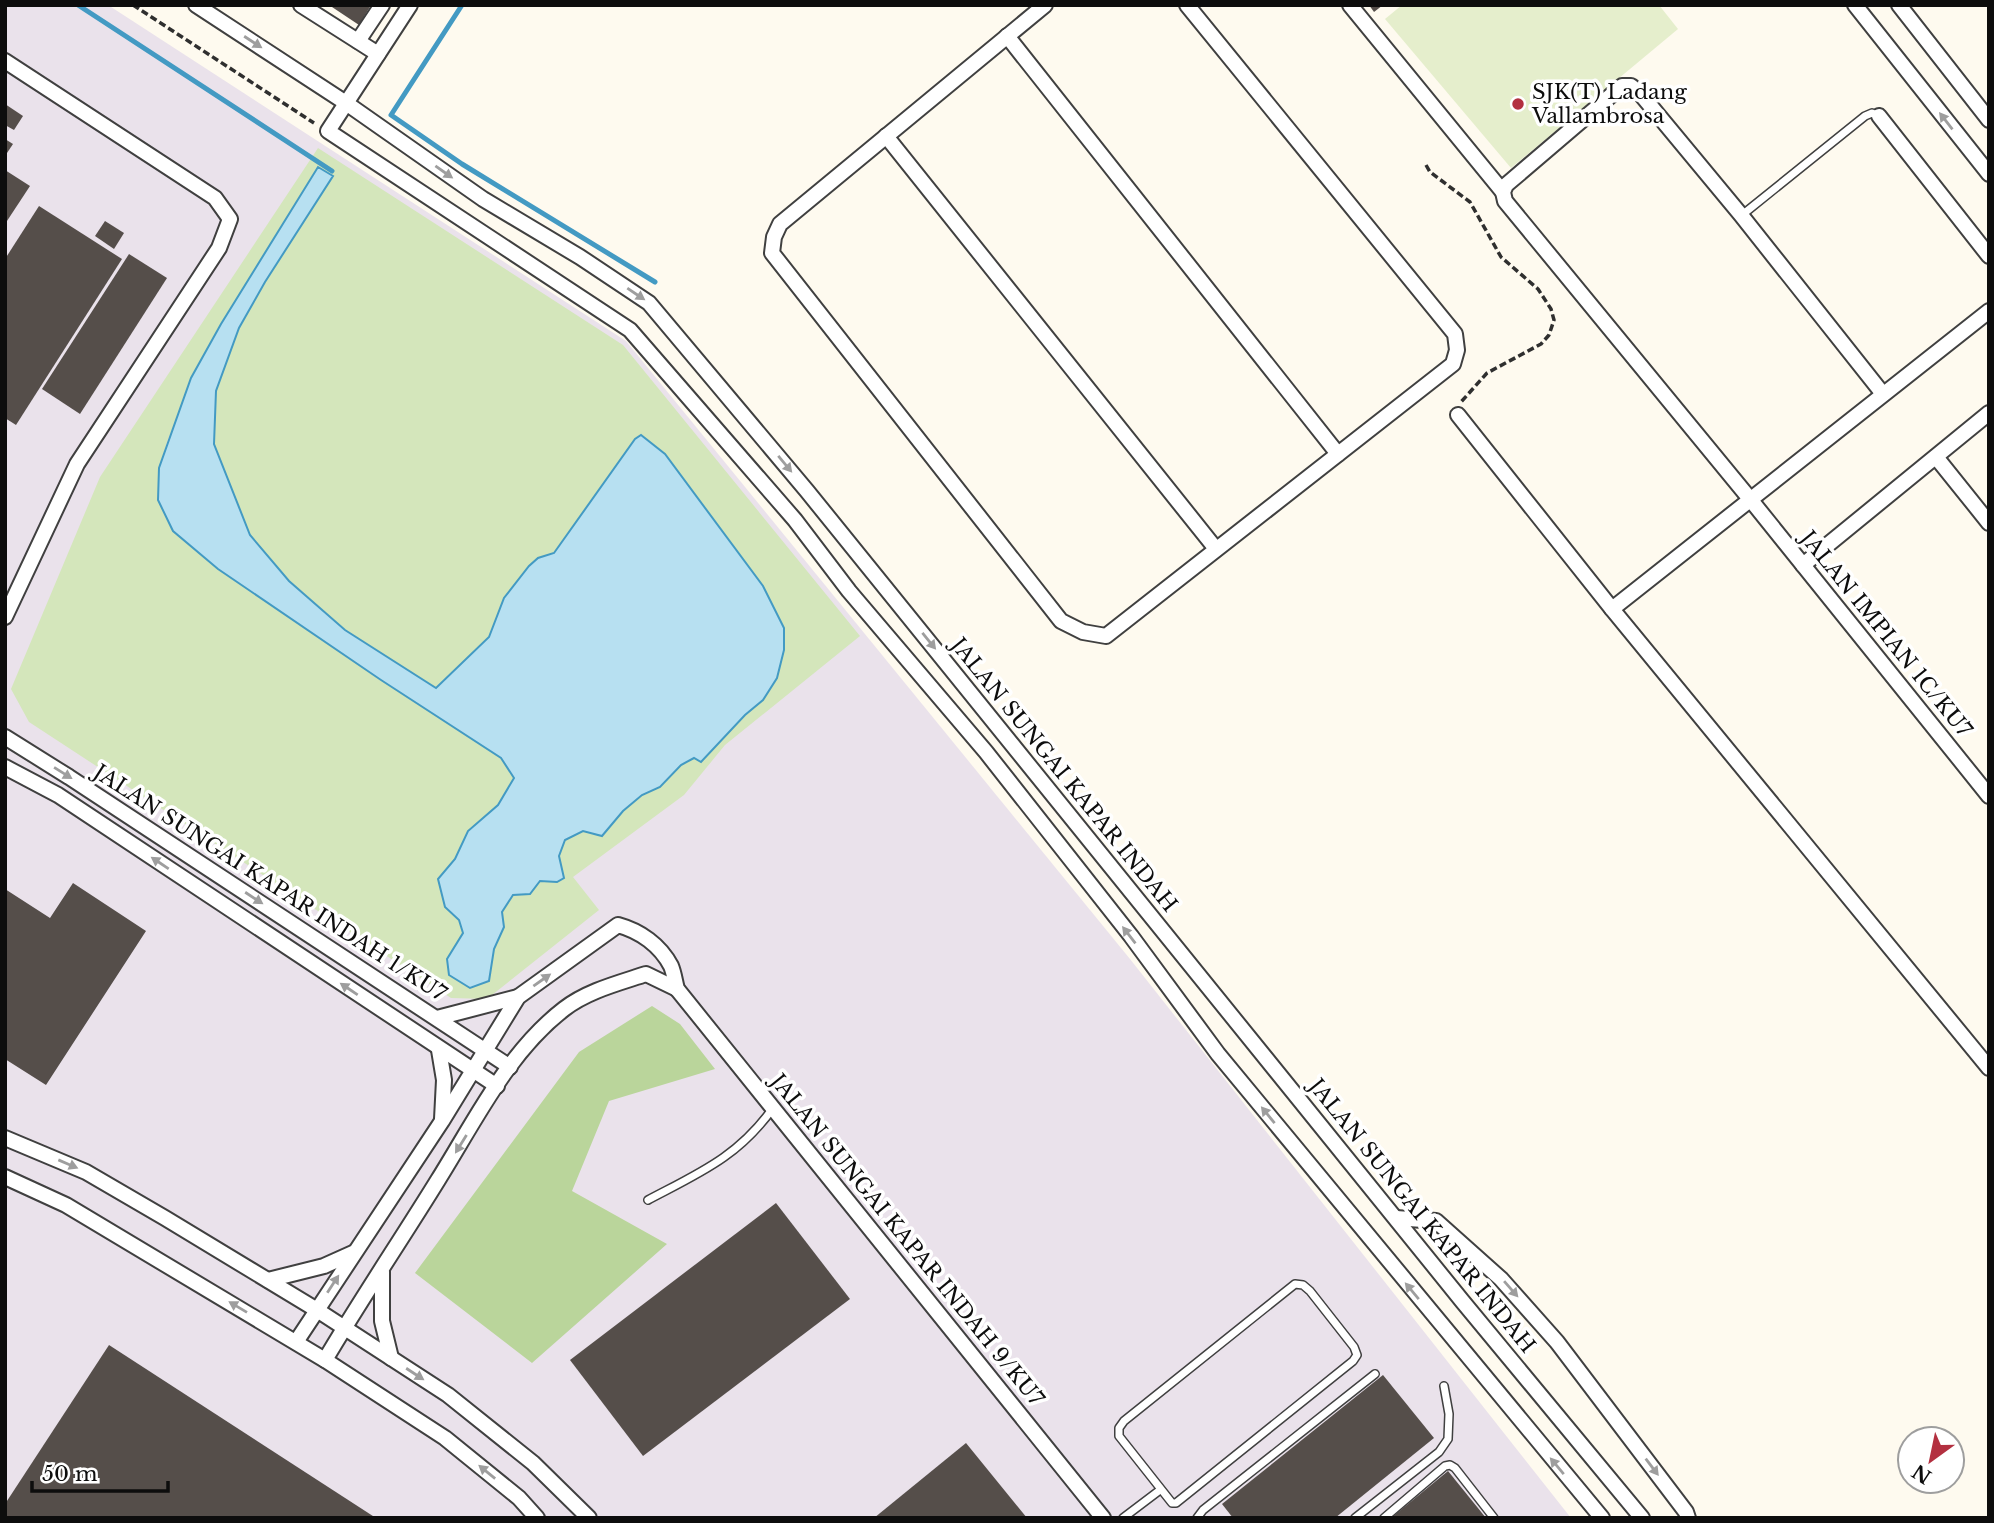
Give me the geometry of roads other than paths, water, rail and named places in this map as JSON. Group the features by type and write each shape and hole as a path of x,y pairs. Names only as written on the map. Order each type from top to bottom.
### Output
{"street":[{"path":"196,5 346,103"},
{"path":"301,5 378,54"},
{"path":"358,41 382,5"},
{"path":"410,5 328,131 630,330 794,520 849,591 986,752 1131,936 1218,1054 1602,1518"},
{"path":"1045,5 780,224 774,237 772,253 1061,621 1083,632 1106,636 1453,364 1457,350 1455,334 1186,5"},
{"name":"JALAN IMPIAN 1C/KU7","path":"1350,5 1503,192 1505,201 1751,499 1989,796"},
{"path":"1855,5 1989,174"},
{"path":"1899,5 1989,120"},
{"path":"1007,36 1338,454"},
{"path":"5,61 215,198 230,219 219,248 78,464 5,617"},
{"path":"1503,192 1506,185 1622,86 1631,86 1639,92 1741,215 1883,394"},
{"name":"JALAN SUNGAI KAPAR INDAH","path":"346,103 483,199 580,257 649,303 816,501 1642,1518"},
{"path":"1879,116 1989,256"},
{"path":"886,136 1216,549"},
{"path":"1612,609 1989,311"},
{"path":"1458,411 1612,609 1989,1068"},
{"path":"1803,565 1989,413"},
{"path":"1936,457 1989,523"},
{"name":"JALAN SUNGAI KAPAR INDAH 1/KU7","path":"5,737 510,1067"},
{"name":"JALAN SUNGAI KAPAR INDAH 1/KU7","path":"5,767 58,795 497,1086"},
{"path":"437,1018 518,997 618,925 638,931 651,942 671,967 677,989"},
{"path":"325,1360 497,1086 537,1033 565,1008 599,989 646,974 677,989"},
{"name":"JALAN SUNGAI KAPAR INDAH 9/KU7","path":"677,989 767,1117 1103,1518"},
{"path":"296,1342 442,1121 518,997"},
{"path":"434,1046 444,1080 442,1121"},
{"path":"5,1138 86,1172 317,1310 448,1395 533,1463 589,1518"},
{"path":"5,1177 66,1205 325,1360 445,1438 519,1498 537,1518"},
{"path":"1396,1218 1436,1221 1501,1279 1557,1342 1688,1518"},
{"path":"268,1280 324,1266 354,1252"},
{"path":"382,1270 382,1321 391,1358"}],"lane":[{"path":"1741,215 1865,116 1872,113 1879,116"},
{"path":"648,1200 732,1153 767,1117"},
{"path":"1294,1284 1303,1285 1354,1347 1357,1354 1353,1362 1176,1503 1168,1501 1160,1490 1119,1436 1119,1428 1124,1421 1294,1284"},
{"path":"1197,1518 1203,1510 1375,1374"},
{"path":"1355,1518 1439,1452 1448,1438 1449,1414 1444,1386"},
{"path":"1384,1518 1445,1466 1450,1465 1494,1518"},
{"path":"1123,1518 1160,1490"}],"water":[{"path":"318,167 333,176 239,328 216,391 214,444 250,535 289,581 345,630 436,688 489,637 504,598 529,566 538,558 554,553 635,439 641,435 665,454 763,586 784,628 784,650 777,678 763,700 745,715 701,762 694,758 681,765 660,787 642,795 623,811 602,836 583,831 565,840 559,856 564,878 557,882 540,881 530,894 513,895 502,912 504,927 494,949 489,981 470,988 449,975 447,959 463,933 459,920 445,907 438,879 455,859 468,831 498,805 514,778 501,758 218,569 173,531 158,500 159,468 191,378 221,324"}],"waterway":[{"path":"78,5 332,171"},
{"path":"462,5 391,115 462,164 655,282"}],"place":[{"name":"SJK(T) Ladang Vallambrosa","path":"1518,104"}]}
